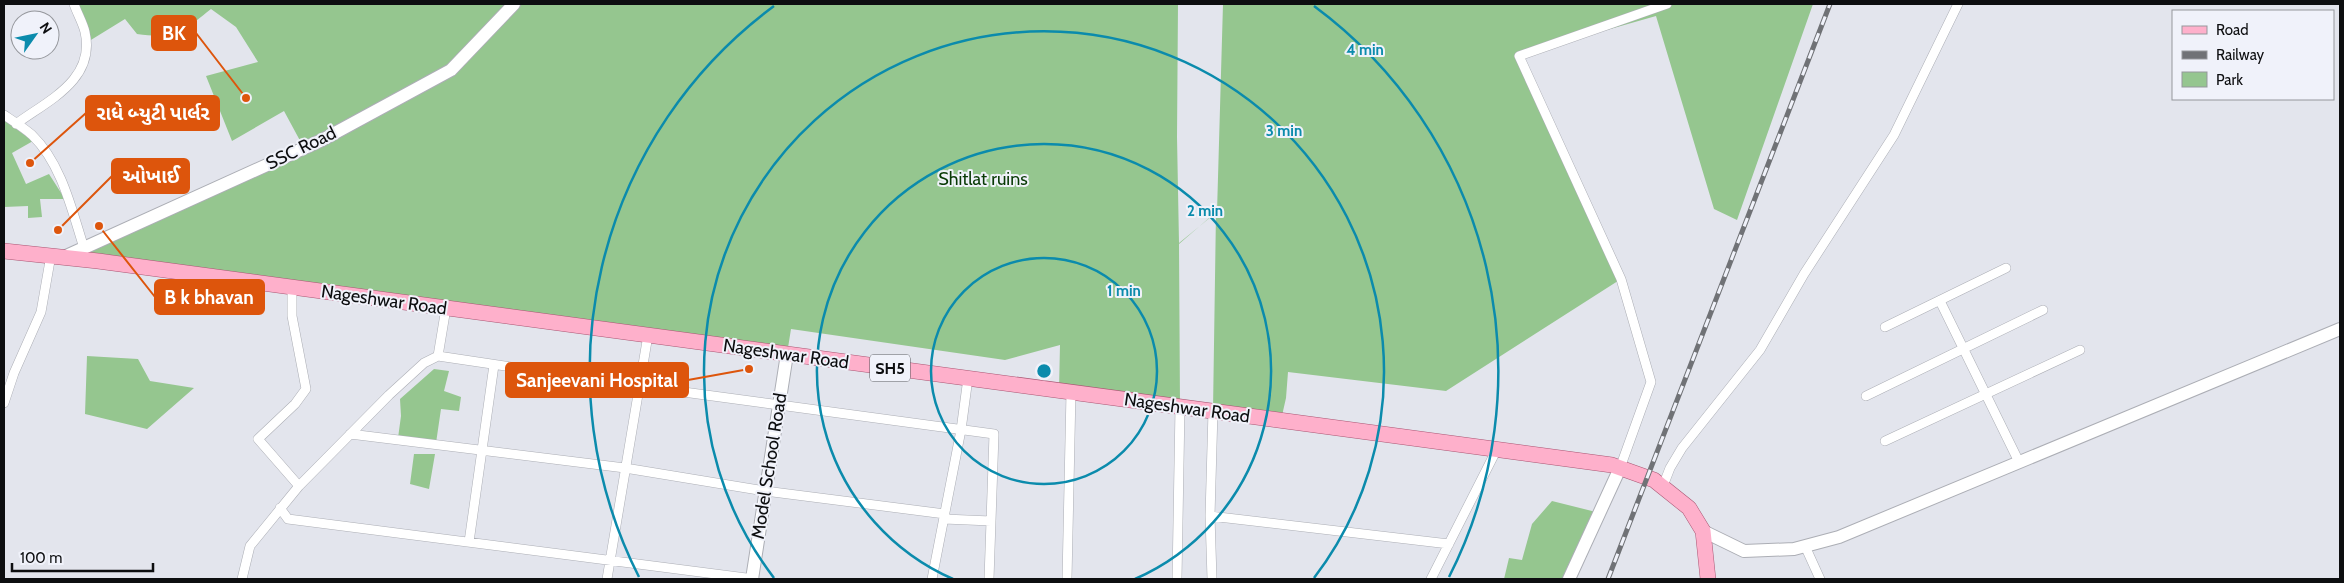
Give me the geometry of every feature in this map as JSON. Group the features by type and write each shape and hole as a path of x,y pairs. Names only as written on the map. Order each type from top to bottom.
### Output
{"main road":[{"name":"Nageshwar Road","path":"4,251 58,256 292,287 1612,465 1654,480 1690,508 1703,531 1707,578"}],"street":[{"path":"16,124 59,96 73,83 86,47 86,38 74,4"},
{"name":"SSC Road","path":"58,256 84,248 322,140 451,70 514,4"},
{"path":"1569,579 1620,468 1652,382 1621,279 1519,56 1667,4"},
{"path":"1664,486 1670,468 1682,448 1760,350 1804,274 1894,135 1958,4"},
{"path":"4,114 32,136 48,156 65,190 84,248"},
{"path":"4,403 14,373 41,312 58,256"},
{"path":"1884,327 2006,268"},
{"path":"292,287 292,316 306,389 295,404 258,440 299,486"},
{"path":"1940,301 2019,462"},
{"path":"438,356 446,308"},
{"path":"1866,396 2043,310"},
{"path":"1703,531 1744,551 1794,549 1839,537 2340,329"},
{"path":"607,579 648,335"},
{"path":"1886,441 2080,350"},
{"name":"Model School Road","path":"752,579 787,354"},
{"path":"242,579 250,546 299,486 410,376 424,364 438,356 639,386 994,434 989,579"},
{"path":"469,542 494,365"},
{"path":"932,579 961,430 968,378"},
{"path":"1067,579 1071,392"},
{"path":"1177,579 1180,407"},
{"path":"1212,579 1210,516 1213,411"},
{"path":"350,434 625,468 944,517 991,521"},
{"path":"1431,579 1497,450"},
{"path":"280,508 288,519 752,579"},
{"path":"1210,516 1449,544"},
{"path":"1805,546 1820,579"}],"green space":[{"name":"Shitlat ruins","path":"74,4 1178,4 1177,137 1179,243 1199,226 1179,244 1180,407 1059,390 1060,345 1005,360 791,329 787,354 64,257 304,148 284,111 232,141 206,76 258,62 236,27 211,9 178,32 161,35 137,34 125,19 86,43"},
{"path":"1223,4 1813,4 1737,220 1714,209 1656,16 1519,55 1621,279 1446,391 1288,372 1286,398 1281,420 1213,411 1216,213"},
{"path":"4,120 33,141 12,153 26,184 49,174 65,199 40,199 42,217 28,218 28,206 4,207"},
{"path":"87,356 138,359 150,381 194,388 147,429 85,414"},
{"path":"434,369 449,371 444,391 461,397 459,411 441,409 436,443 398,438 401,416 400,399"},
{"path":"414,454 435,454 429,489 410,484"},
{"path":"1552,501 1600,513 1569,579 1504,579 1509,558 1522,560 1532,524"}],"railway":[{"path":"1608,579 1830,4"}],"place":[{"name":"BK","path":"246,98"},
{"name":"રાધે બ્યુટી પાર્લર","path":"30,163"},
{"name":"B k bhavan","path":"99,226"},
{"name":"ઓખાઈ","path":"58,230"},
{"name":"Sanjeevani Hospital","path":"749,369"}]}
